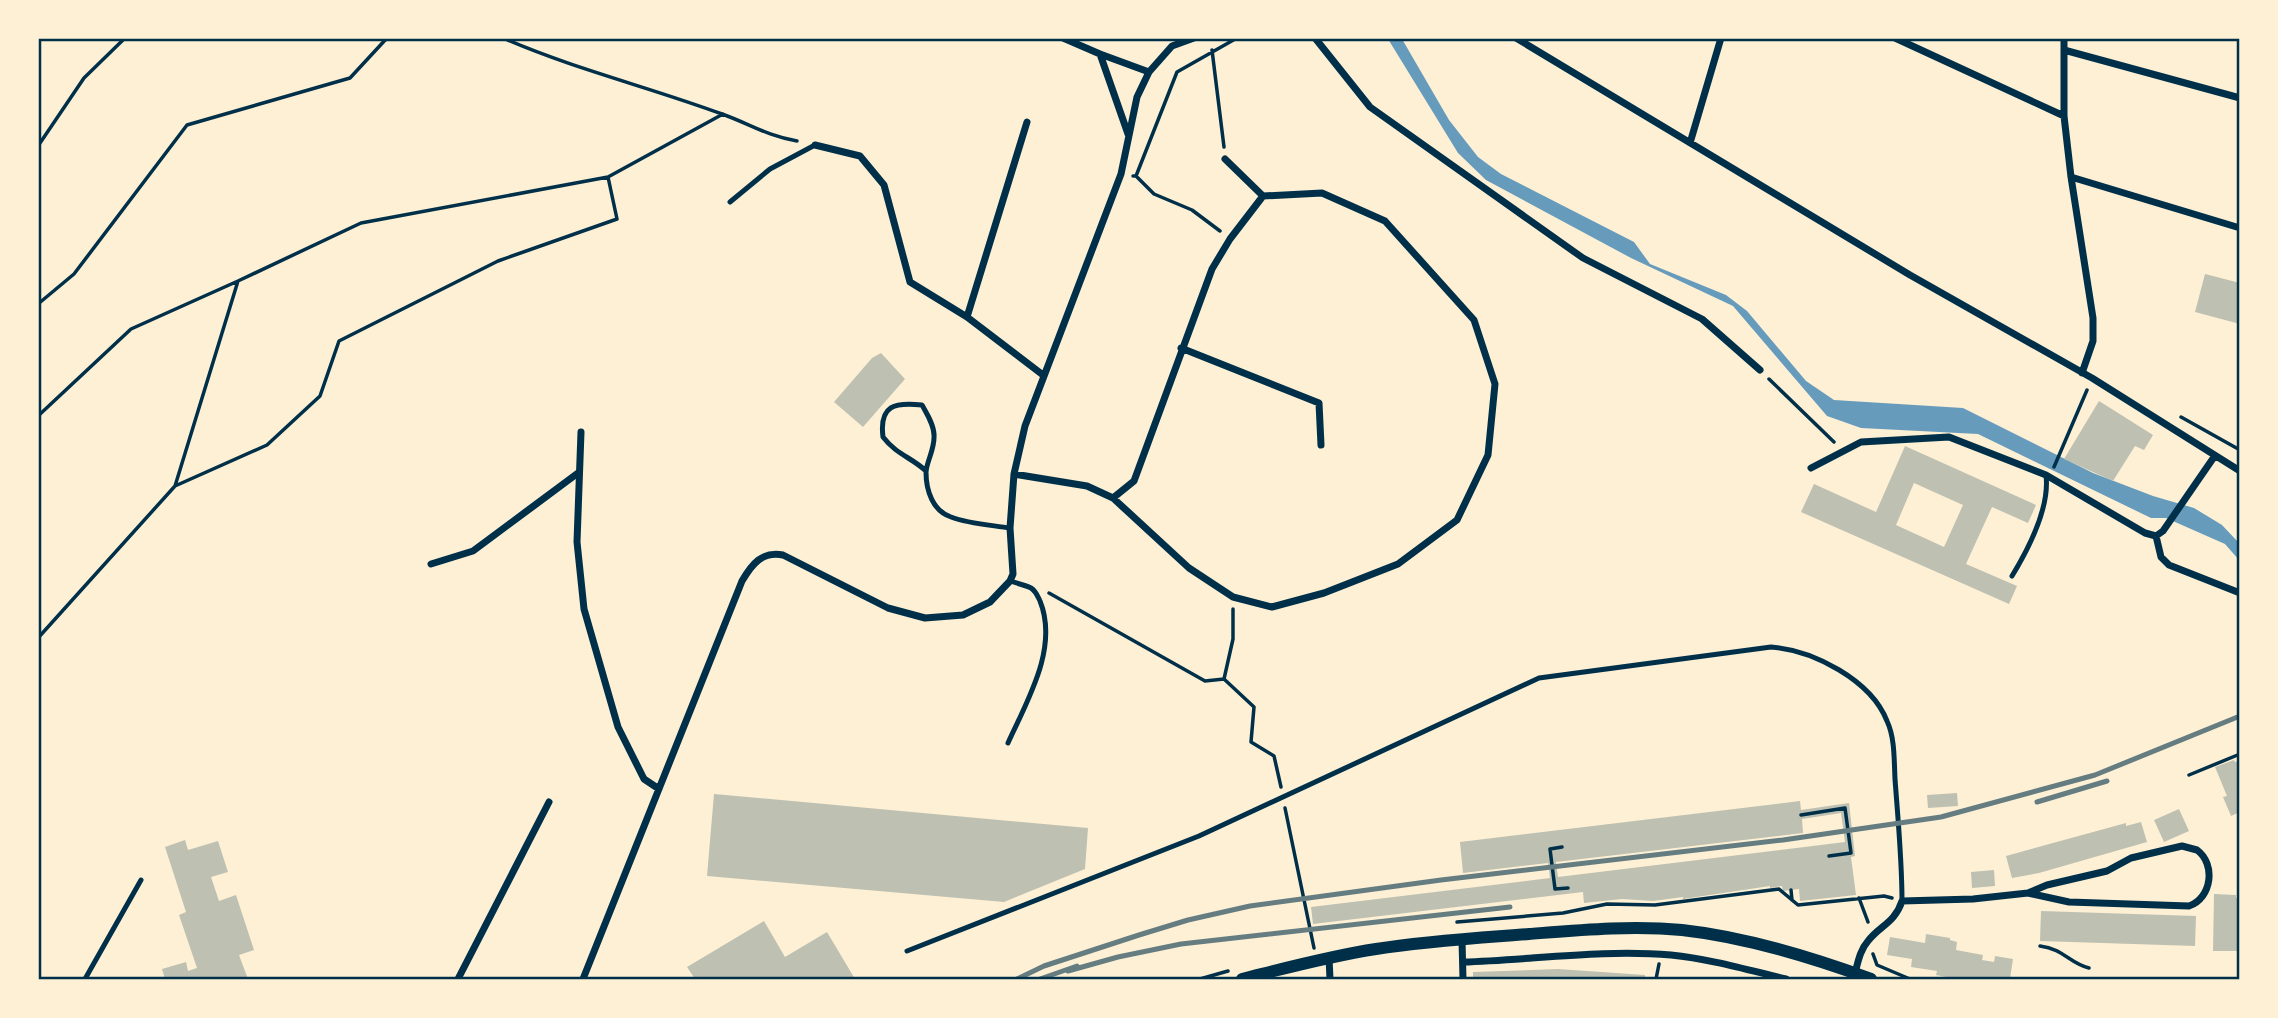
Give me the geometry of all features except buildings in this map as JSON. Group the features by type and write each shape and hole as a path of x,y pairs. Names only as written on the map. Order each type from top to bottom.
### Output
{"street":[{"path":"1063,38 1149,72"},
{"path":"583,979 742,581 751,565 764,555 783,555 888,608 925,618 963,615 990,602 1010,582 1013,574 1010,528 1014,474 1025,426 1121,174 1137,97 1149,72 1172,46 1194,38"},
{"path":"1315,38 1370,107 1583,258 1702,319 1760,370"},
{"path":"1516,38 1910,275 2082,373 2239,471"},
{"path":"1690,143 1721,38"},
{"path":"1895,38 2064,116"},
{"path":"2064,38 2064,116 2093,318 2093,341 2082,373"},
{"path":"2064,50 2239,99"},
{"path":"1100,54 1128,134"},
{"path":"967,317 1027,122"},
{"path":"815,145 860,156 884,186 910,282 967,317 1043,375"},
{"path":"1014,474 1087,486 1113,498 1189,568 1233,597 1272,607 1324,593 1398,564 1457,520 1488,454 1495,384 1475,320 1385,221 1322,192 1263,196 1225,159"},
{"path":"2071,177 2239,228"},
{"path":"1113,498 1134,481 1212,269 1230,239 1263,196"},
{"path":"1181,348 1319,403 1321,445"},
{"path":"581,432 577,542 584,609 618,727 645,779 659,789"},
{"path":"1811,468 1861,442 1949,437 2049,474 2125,523 2156,536"},
{"path":"2156,536 2168,525 2214,457"},
{"path":"431,564 472,551 578,473"},
{"path":"2156,536 2161,557 2169,565 2239,593"},
{"path":"458,979 549,802"},
{"path":"1856,974 1866,943 1888,922 1902,901 1973,899 2028,893 2048,885 2106,871 2124,860 2182,846 2201,852 2207,863 2207,889 2196,903 2178,906 2068,902 2028,893"},
{"path":"1242,979 1378,949 1587,929 1680,930 1752,942 1871,979"},
{"path":"1462,940 1463,979"},
{"path":"1463,962 1601,954 1669,955 1786,979"},
{"path":"1329,958 1331,979"}],"lane":[{"path":"730,202 770,169 815,145"},
{"path":"926,471 896,452 883,437 884,418 897,404 922,405 928,415 934,433 933,452 926,471 930,499 940,511 951,517 1010,528"},
{"path":"2012,576 2024,556 2047,500 2049,474"},
{"path":"1008,744 1032,691 1046,636 1044,612 1038,596 1032,588 1010,582"},
{"path":"908,951 1199,836 1539,678 1771,647 1801,651 1821,661 1863,688 1884,713 1892,735 1902,864 1902,901"},
{"path":"85,979 141,880"}],"path":[{"path":"38,146 84,78 125,38"},
{"path":"38,304 74,274 187,125 350,78 387,38"},
{"path":"503,38 577,68 723,114 773,137 815,145"},
{"path":"1136,176 1177,72 1237,38"},
{"path":"1212,50 1225,159"},
{"path":"38,416 131,329 361,223 608,177 723,114"},
{"path":"1121,174 1136,176 1154,194 1192,210 1230,239"},
{"path":"39,636 174,486 267,445 320,396 339,341 498,261 617,219 608,177"},
{"path":"174,486 238,281"},
{"path":"1760,370 1843,451"},
{"path":"2049,474 2092,379"},
{"path":"1043,590 1205,681 1224,679 1254,706 1251,742 1274,756 1282,793"},
{"path":"1224,679 1233,639 1233,597"},
{"path":"2189,775 2239,754"},
{"path":"1285,806 1314,945"},
{"path":"1801,815 1845,808 1851,853 1829,856"},
{"path":"1562,847 1550,849 1555,889 1568,887"},
{"path":"1791,890 1792,900"},
{"path":"1859,898 1884,896 1902,901"},
{"path":"2040,946 2057,950 2078,965 2089,968"},
{"path":"1877,965 1910,979"}],"water":[{"path":"1388,39 1402,39 1449,120 1478,157 1501,174 1634,242 1650,264 1726,295 1747,311 1806,381 1834,400 1963,408 2093,473 2194,508 2222,525 2239,543 2239,560 2225,544 2166,518 2151,518 1978,434 1861,428 1827,416 1733,306 1631,258 1486,180 1458,153"}],"railway":[{"path":"1017,979 1044,966 1139,935 1188,920 1250,906 1441,880 1783,840 1941,817 2095,775 2240,716"},
{"path":"2037,802 2107,781"},
{"path":"1068,971 1181,944 1510,907"},
{"path":"1040,979 1077,966"}]}
